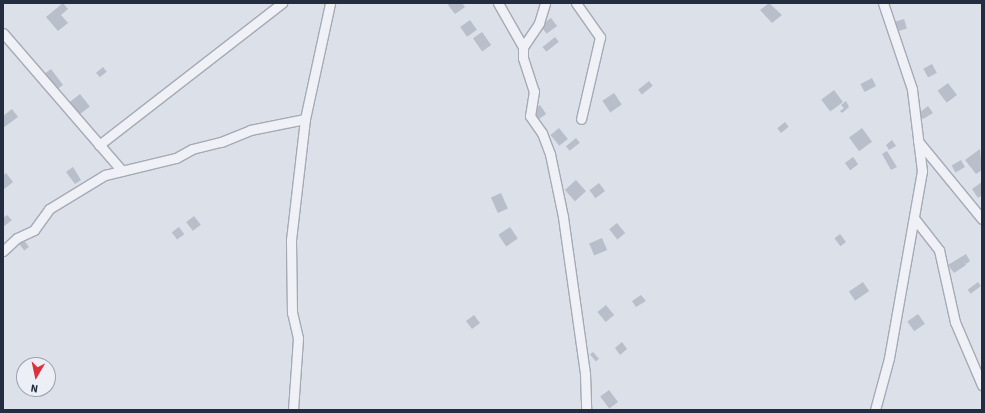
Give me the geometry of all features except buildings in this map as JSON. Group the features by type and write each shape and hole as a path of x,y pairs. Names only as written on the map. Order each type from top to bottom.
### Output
{"street":[{"path":"99,145 282,3"},
{"path":"293,410 298,338 292,313 291,240 305,119 330,3"},
{"path":"498,3 523,47 523,58 534,91 530,116 542,133 550,154 562,217 585,374 586,410"},
{"path":"523,47 539,22 545,3"},
{"path":"576,3 600,37 581,119"},
{"path":"875,410 889,358 922,171 912,90 883,3"},
{"path":"3,33 122,171"},
{"path":"3,250 17,238 34,230 49,209 104,175 176,158 192,150 250,130 305,119"},
{"path":"918,141 982,219"},
{"path":"914,218 939,250 955,322 982,385"}]}
